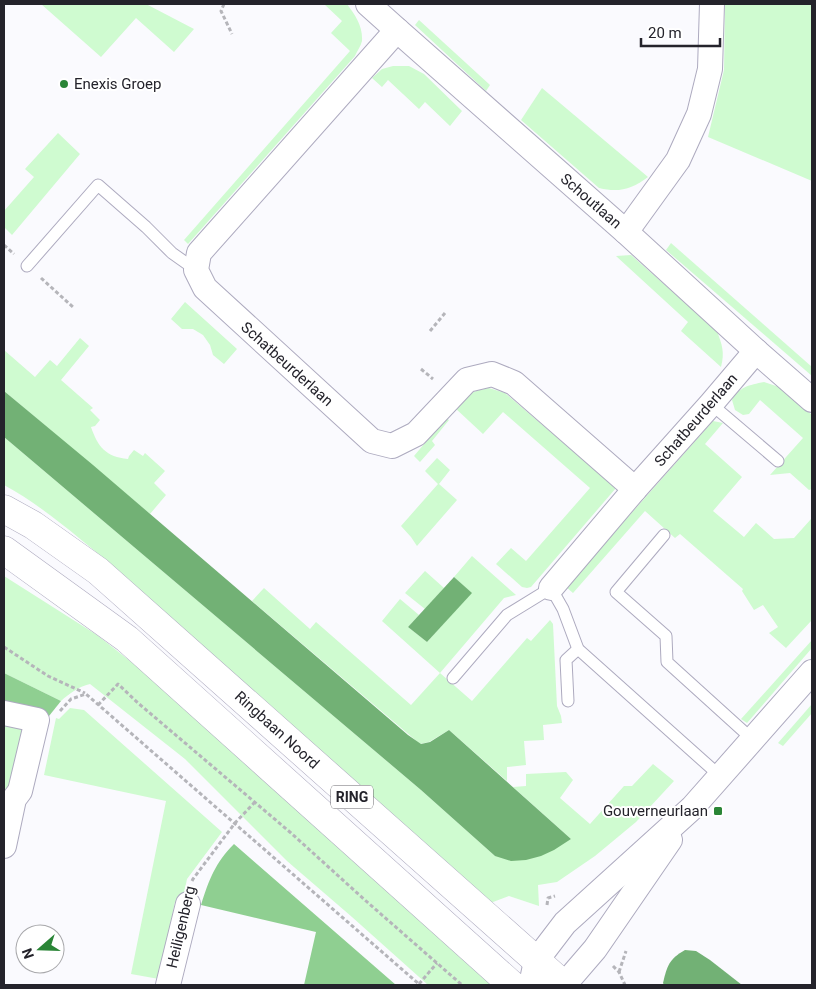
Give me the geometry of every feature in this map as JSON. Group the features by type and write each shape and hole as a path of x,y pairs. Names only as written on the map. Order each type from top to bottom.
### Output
{"main road":[{"name":"Ringbaan Noord","path":"4,509 33,524 98,571 533,973 564,985"},
{"name":"RING","path":"4,550 127,639 512,985"}],"street":[{"name":"Schoutlaan","path":"368,4 626,232 812,400"},
{"path":"626,232 678,160 699,114 710,69 712,4"},
{"path":"196,270 199,253 397,30"},
{"name":"Schatbeurderlaan","path":"196,270 205,288 372,441 392,446 416,434 467,380 492,374 514,383 635,489"},
{"name":"Schatbeurderlaan","path":"551,588 756,351"},
{"path":"533,973 565,923 692,808 812,672"},
{"path":"4,713 37,720 20,792 14,799 4,846"},
{"path":"564,985 595,950 692,808"},
{"name":"Heiligenberg","path":"168,985 188,904"}],"lane":[{"path":"27,266 98,185 146,227 172,253 196,270"},
{"path":"711,404 778,461"},
{"path":"664,535 616,592 666,636 667,662 752,739"},
{"path":"452,678 507,614 551,588 563,609 578,649 720,776"},
{"path":"568,701 566,660 578,649"}],"path":[{"path":"224,4 220,11 232,34"},
{"path":"430,331 446,313"},
{"path":"4,647 48,676 86,694 420,985 437,963"},
{"path":"98,705 118,684 291,833 462,985"},
{"path":"37,720 53,717 71,699 86,694"},
{"name":"Heiligenberg","path":"188,904 193,879 235,823 254,803"},
{"path":"619,972 625,985"}],"shaded area":[{"path":"41,4 146,4 194,29 174,52 136,18 101,57"},
{"path":"324,4 347,4 356,17 361,30 362,41 355,56 188,244 184,240 350,51 331,33 342,21"},
{"path":"725,4 812,4 812,181 708,137 724,70"},
{"path":"419,20 490,85 486,91 415,25"},
{"path":"393,66 409,66 424,74 462,111 450,126 425,102 419,109 388,80 382,87 372,78 382,69"},
{"path":"542,88 648,177 625,189 599,188 521,120"},
{"path":"58,133 80,154 12,235 4,227 4,211 34,177 25,169"},
{"path":"671,243 812,367 812,376 666,250"},
{"path":"631,255 717,331 723,357 721,367 681,331 688,322 616,256"},
{"path":"185,302 237,349 224,364 213,355 210,345 203,335 193,329 182,329 171,319"},
{"path":"80,338 89,346 61,380 93,408 90,410 100,420 95,426 91,427 104,450 114,456 128,459 134,450 143,456 145,453 165,471 154,483 166,495 150,514 4,391 4,350 35,377 50,360 57,366"},
{"path":"764,382 779,387 812,415 812,489 809,490 790,473 770,475 803,438 760,400 749,414 743,415 735,410 732,400 741,389"},
{"path":"489,388 505,393 616,488 531,587 527,588 522,587 496,564 511,548 526,561 590,488 503,412 483,434 455,408 470,394"},
{"path":"4,391 408,735 421,744 430,742 449,730 571,839 554,850 526,860 511,861 495,856 421,790 4,437"},
{"path":"446,418 449,420 432,441 435,445 420,462 414,456"},
{"path":"713,421 723,423 705,444 742,477 713,511 744,537 756,523 774,539 794,538 812,519 812,620 786,648 769,633 778,627 763,605 754,610 742,591 743,589 680,534 675,538 645,511 573,593 566,587"},
{"path":"4,437 421,790 495,856 571,839 513,787 526,786 526,774 566,772 573,780 560,798 590,824 624,786 632,786 653,764 674,781 636,822 595,856 557,882 538,885 539,906 509,896 485,905 120,572 49,514 4,485"},
{"path":"437,458 450,470 439,484 457,500 417,546 401,526 438,484 425,471"},
{"path":"472,556 516,595 504,598 440,673 382,621 400,599 419,615 408,627 427,642 471,593 454,577"},
{"path":"425,571 444,588 425,609 405,593"},
{"path":"4,576 97,635 163,687 503,985 428,985 287,861 185,759 90,684 74,691 61,701 4,673"},
{"path":"454,577 472,593 427,642 408,627"},
{"path":"264,588 310,629 316,622 411,705 440,673 472,701 527,638 531,641 550,620 553,624 557,706 562,723 543,725 544,740 524,741 526,765 507,767 507,781 449,730 429,742 420,744 252,601"},
{"path":"812,640 812,648 747,723 741,719"},
{"path":"4,673 61,701 49,716 4,706"},
{"path":"812,704 812,713 783,746 778,743"},
{"path":"70,708 84,710 222,832 187,879 182,903 175,902 159,979 131,974 166,801 44,775 56,718 59,719"},
{"path":"4,719 19,723 27,733 14,791 4,789"},
{"path":"234,844 396,985 304,985 316,932 201,905 213,872"},
{"path":"685,950 696,951 742,985 664,985 664,977 668,967 675,957"}],"place":[{"name":"Enexis Groep","path":"64,84"},
{"name":"Gouverneurlaan","path":"718,811"}]}
